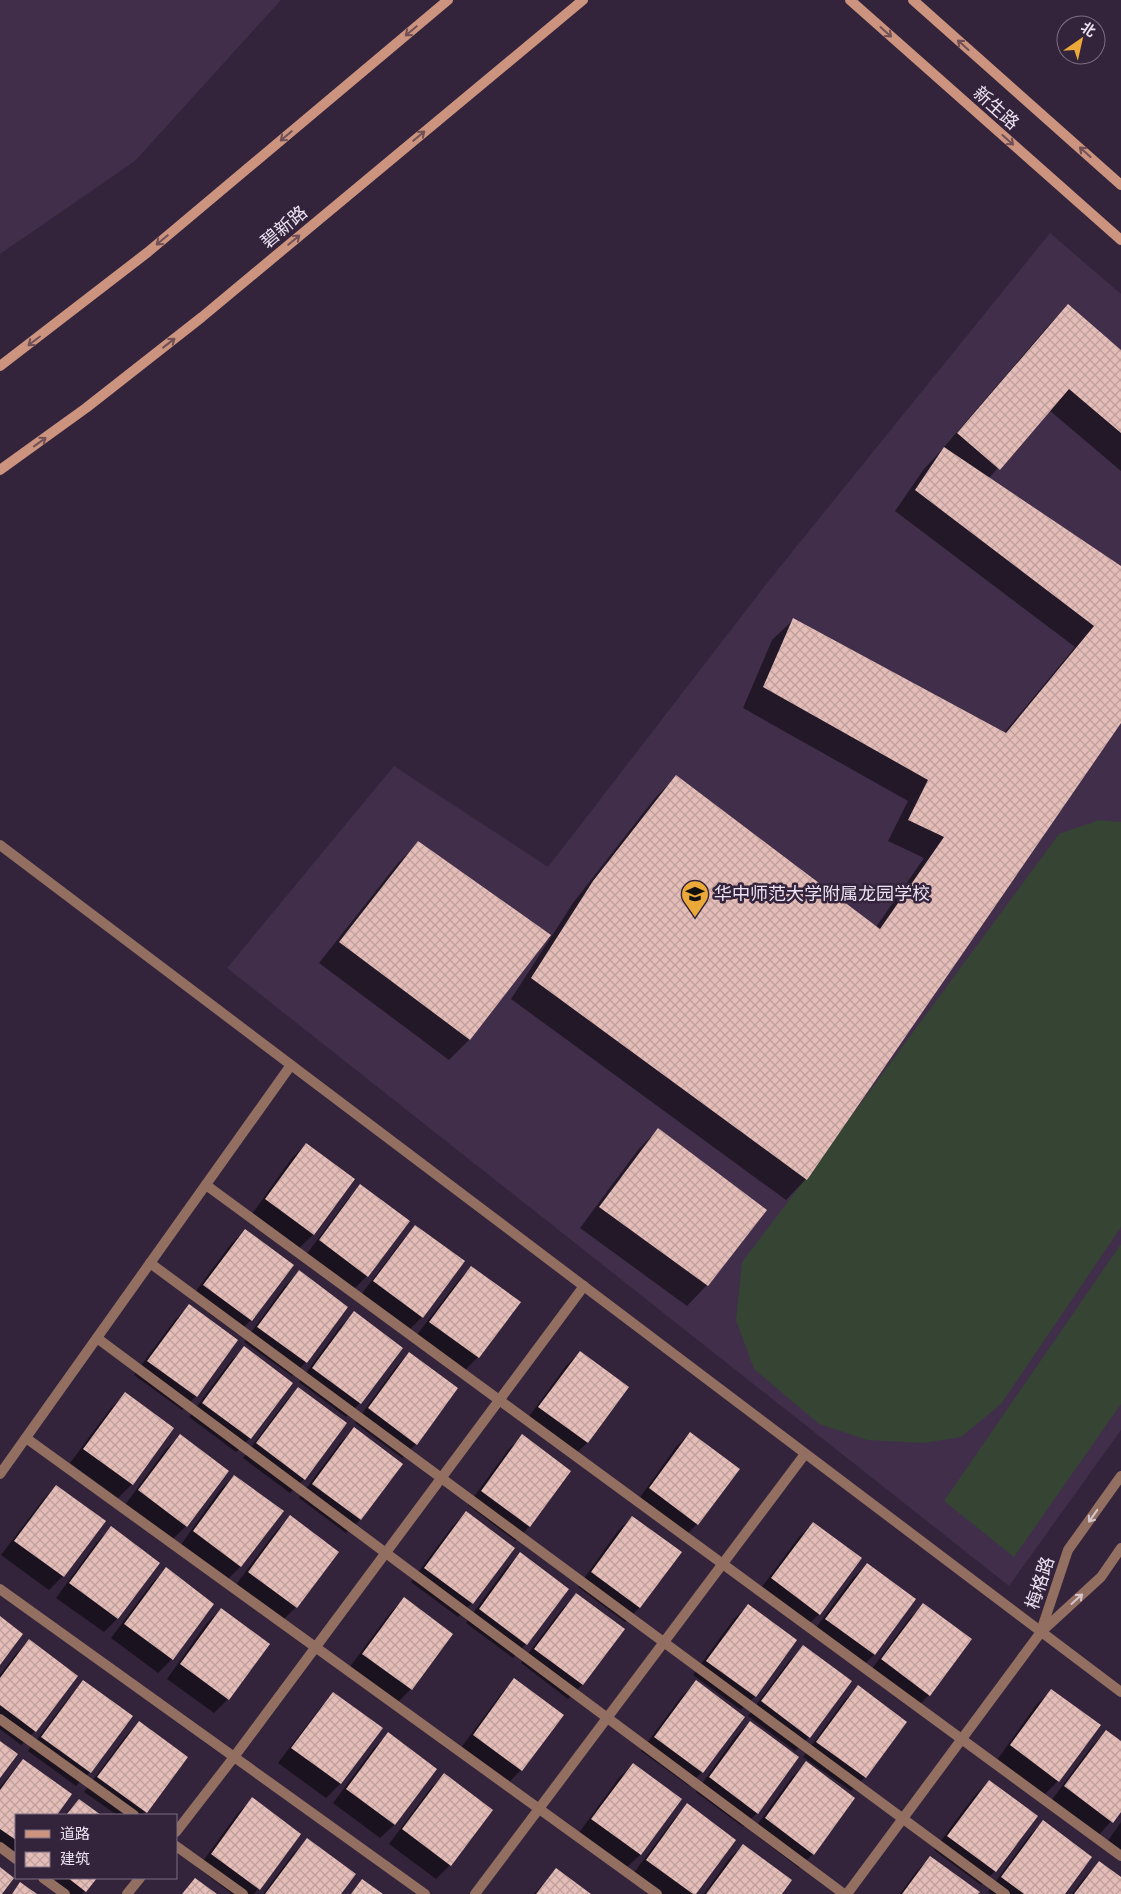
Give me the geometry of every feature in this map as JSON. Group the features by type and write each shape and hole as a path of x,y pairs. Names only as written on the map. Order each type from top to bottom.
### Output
{"main road":[{"path":"0,366 148,252 448,0"},
{"name":"碧新路","path":"0,470 86,408 202,317 583,0"},
{"name":"新生路","path":"850,0 1121,240"},
{"name":"新生路","path":"913,0 1121,185"}],"street":[{"path":"0,846 1121,1692"},
{"path":"0,1474 291,1065"},
{"path":"206,1184 1121,1856"},
{"path":"150,1264 1005,1894"},
{"path":"178,1829 234,1757 584,1286"},
{"path":"97,1338 845,1894 903,1819 1041,1632"},
{"path":"26,1438 657,1894"},
{"path":"475,1894 805,1454"},
{"name":"梅格路","path":"1041,1632 1068,1550 1121,1476"},
{"name":"梅格路","path":"1041,1632 1101,1577 1121,1548"},
{"path":"0,1589 425,1894"},
{"path":"0,1719 133,1814"},
{"path":"0,1847 15,1858"},
{"path":"178,1847 243,1894"},
{"path":"44,1879 65,1894"},
{"path":"127,1894 139,1879"}],"shaded area":[{"path":"0,0 281,0 135,161 0,254"},
{"name":"华中师范大学附属龙园学校","path":"1050,233 1121,294 1121,1430 1009,1586 227,968 394,766 548,867 771,578"}],"green space":[{"path":"1099,820 1121,822 1121,1227 1001,1404 961,1437 924,1443 867,1440 819,1424 754,1369 736,1320 742,1262 1059,834"},
{"path":"1121,1244 1121,1404 1014,1557 944,1501"}],"building":[{"path":"1068,304 1121,350 1121,433 1069,389 1000,470 957,433"},
{"path":"944,447 1121,566 1121,723 807,1180 531,978 593,881 676,775 880,929 944,837 908,820 928,780 763,687 793,618 1006,733 1094,626 915,490"},
{"path":"418,841 551,935 470,1040 339,942"},
{"path":"658,1128 767,1210 708,1286 599,1207"},
{"path":"306,1143 355,1179 314,1235 265,1199"},
{"path":"360,1184 410,1221 368,1277 319,1240"},
{"path":"415,1225 465,1261 423,1318 373,1281"},
{"path":"245,1229 294,1265 252,1321 203,1285"},
{"path":"471,1266 521,1302 479,1358 429,1322"},
{"path":"299,1270 348,1307 307,1363 257,1327"},
{"path":"189,1304 238,1340 197,1397 147,1361"},
{"path":"354,1311 403,1348 361,1404 312,1368"},
{"path":"244,1346 293,1383 251,1439 202,1403"},
{"path":"580,1351 629,1387 588,1443 538,1407"},
{"path":"409,1352 458,1388 417,1445 368,1408"},
{"path":"298,1387 347,1423 305,1480 256,1443"},
{"path":"125,1392 174,1428 133,1485 83,1449"},
{"path":"354,1427 403,1464 361,1520 312,1484"},
{"path":"690,1432 740,1469 698,1525 649,1488"},
{"path":"180,1434 229,1471 187,1527 138,1490"},
{"path":"522,1434 571,1471 530,1527 481,1491"},
{"path":"234,1475 284,1511 241,1567 193,1531"},
{"path":"56,1485 106,1521 64,1577 14,1541"},
{"path":"466,1511 515,1548 473,1604 424,1568"},
{"path":"290,1515 339,1552 297,1608 248,1572"},
{"path":"632,1516 682,1552 640,1608 591,1572"},
{"path":"813,1522 862,1558 820,1615 771,1578"},
{"path":"111,1526 160,1563 118,1619 69,1583"},
{"path":"520,1552 569,1589 527,1645 479,1609"},
{"path":"867,1563 916,1599 875,1655 825,1619"},
{"path":"166,1567 214,1604 173,1660 124,1624"},
{"path":"576,1593 625,1629 583,1685 534,1649"},
{"path":"404,1597 453,1634 412,1690 362,1654"},
{"path":"923,1603 972,1639 930,1696 881,1659"},
{"path":"748,1604 797,1640 756,1697 706,1661"},
{"path":"221,1608 270,1644 229,1700 180,1664"},
{"path":"0,1616 23,1634 0,1665"},
{"path":"29,1639 78,1676 36,1732 0,1705 0,1678"},
{"path":"803,1645 852,1681 810,1738 761,1701"},
{"path":"514,1678 564,1715 522,1771 473,1735"},
{"path":"83,1680 133,1716 91,1773 41,1737"},
{"path":"696,1680 745,1717 703,1773 654,1737"},
{"path":"858,1685 907,1722 866,1778 816,1742"},
{"path":"1051,1689 1101,1725 1059,1782 1010,1745"},
{"path":"333,1692 383,1728 341,1784 291,1748"},
{"path":"139,1721 188,1757 147,1813 97,1777"},
{"path":"750,1721 799,1757 758,1814 709,1777"},
{"path":"1106,1730 1121,1741 1121,1812 1113,1823 1064,1786"},
{"path":"388,1732 437,1769 395,1825 346,1789"},
{"path":"0,1741 18,1754 0,1778"},
{"path":"23,1759 72,1794 58,1814 15,1814 15,1839 0,1829 0,1790"},
{"path":"806,1761 855,1798 814,1855 765,1818"},
{"path":"633,1763 682,1799 641,1855 591,1819"},
{"path":"444,1773 493,1810 451,1866 402,1829"},
{"path":"989,1780 1038,1816 996,1872 947,1836"},
{"path":"252,1797 301,1834 260,1890 211,1854"},
{"path":"79,1799 100,1814 67,1814"},
{"path":"687,1803 736,1840 696,1894 693,1894 646,1860"},
{"path":"1043,1820 1092,1857 1065,1894 1024,1894 1001,1877"},
{"path":"307,1838 356,1874 341,1894 265,1894"},
{"path":"743,1844 792,1880 782,1894 706,1894"},
{"path":"930,1856 980,1892 978,1894 902,1894"},
{"path":"1099,1861 1121,1877 1121,1894 1074,1894"},
{"path":"0,1867 14,1878 2,1894 0,1894"},
{"path":"556,1868 591,1894 536,1894"},
{"path":"195,1878 217,1894 182,1894"},
{"path":"69,1879 96,1879 86,1892"},
{"path":"362,1879 383,1894 351,1894"},
{"path":"20,1882 37,1894 12,1894"}],"place":[{"name":"华中师范大学附属龙园学校","path":"695,918"}]}
